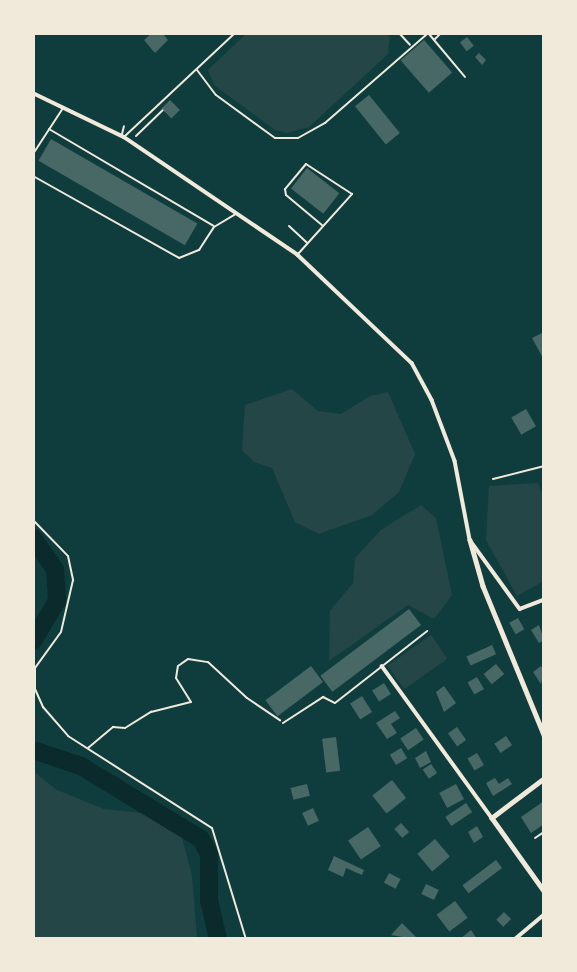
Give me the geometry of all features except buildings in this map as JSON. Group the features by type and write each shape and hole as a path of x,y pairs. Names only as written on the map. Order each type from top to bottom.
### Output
{"street":[{"path":"33,93 123,136 298,255 412,363 432,400 455,461 470,540 483,586 544,735"},
{"path":"470,540 520,609 544,600"},
{"path":"382,666 544,891"},
{"path":"492,818 544,779"},
{"path":"514,939 544,915"}],"lane":[{"path":"123,136 235,33"},
{"path":"399,33 411,46"},
{"path":"197,70 216,95 275,138 298,138 325,123 428,33 465,77"},
{"path":"434,40 441,33"},
{"path":"33,154 63,107"},
{"path":"123,136 124,126"},
{"path":"49,129 214,227"},
{"path":"298,255 352,194 306,164 285,189 286,195 323,226"},
{"path":"33,176 167,255 191,256 214,227 237,214"},
{"path":"289,226 307,244"},
{"path":"493,479 544,466"},
{"path":"283,723 323,697 335,702 427,631"},
{"path":"535,838 544,832"}],"path":[{"path":"131,141 163,110"},
{"path":"33,520 68,556 73,580 61,632 35,668 35,689 54,723 87,749 212,828 246,939"},
{"path":"87,749 113,727 125,728 151,712 191,702 176,678 177,666 188,659 208,662 247,698 283,723"}],"shaded area":[{"path":"247,33 386,33 390,37 388,54 309,127 287,133 275,130 214,85 208,70"},
{"path":"292,389 318,411 341,414 370,396 388,392 415,454 399,492 372,515 319,534 295,522 272,468 254,462 242,450 245,405"},
{"path":"538,483 544,497 544,581 517,596 486,540 489,486"},
{"path":"421,505 436,518 452,595 434,619 408,605 329,661 330,611 353,583 355,558 381,530"},
{"path":"431,635 448,659 404,689 388,665"},
{"path":"33,771 57,790 104,809 153,814 182,837 192,876 197,939 33,939"}],"waterway":[{"path":"33,538 55,570 57,601 33,641"},
{"path":"33,750 81,766 201,839 209,854 209,900 218,939"}]}
